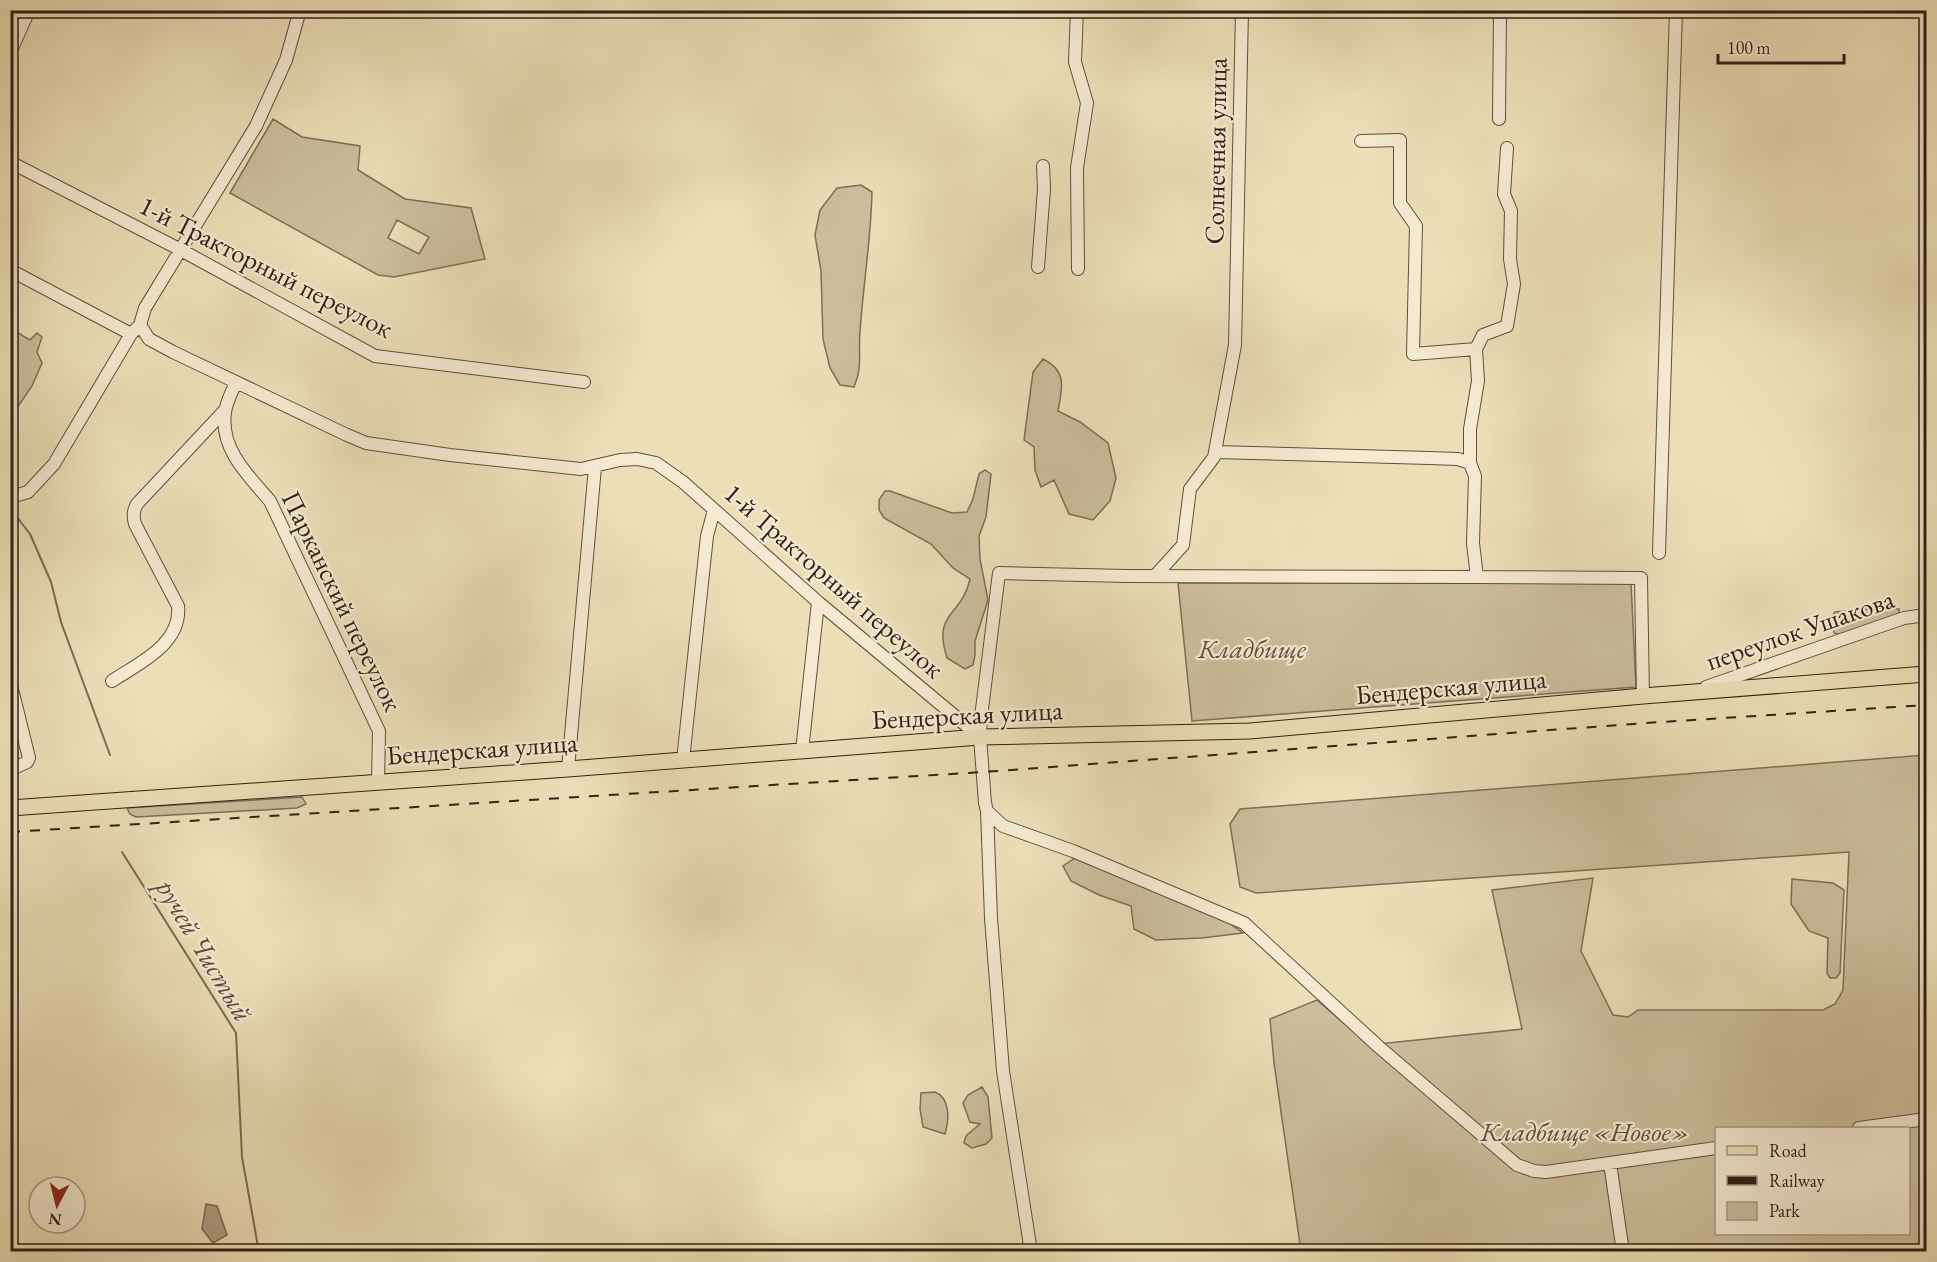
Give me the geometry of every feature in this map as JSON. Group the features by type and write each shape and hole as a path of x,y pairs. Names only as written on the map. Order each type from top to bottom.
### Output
{"main road":[{"name":"Бендерская улица","path":"10,808 980,738 1250,731 1643,696 1926,674"}],"street":[{"path":"10,53 28,10"},
{"path":"10,492 18,495 28,492 54,464 256,126 286,60 300,10"},
{"path":"1077,10 1075,62 1087,103 1077,168 1078,269"},
{"name":"Солнечная улица","path":"1215,452 1235,345 1242,10"},
{"path":"1499,119 1500,10"},
{"path":"1659,553 1676,10"},
{"path":"1361,141 1400,140 1400,203 1416,226 1413,354 1476,349"},
{"path":"1477,577 1473,543 1475,476 1470,463 1470,429 1478,381 1476,349 1483,335 1507,326 1514,284 1510,259 1511,211 1504,194 1507,148"},
{"name":"1-й Тракторный переулок","path":"10,162 181,250 375,356 584,382"},
{"path":"1038,267 1044,189 1043,166"},
{"path":"10,270 135,329 149,339 236,382 366,443 569,468 595,467 568,769"},
{"name":"Парканский переулок","path":"236,382 225,410 226,441 247,474 270,501 379,731 378,782"},
{"path":"112,681 160,649 172,633 179,618 178,606 135,524 134,510 137,504 225,410"},
{"path":"1155,576 1183,545 1190,489 1214,457 1215,452 1458,459 1470,463"},
{"name":"1-й Тракторный переулок","path":"595,467 620,460 637,459 656,463 683,482 818,602 980,738"},
{"path":"683,760 707,536 714,510"},
{"path":"1031,1251 1003,1071 991,918 987,811 980,738 999,573 1641,579 1643,696"},
{"path":"802,751 818,602"},
{"name":"переулок Ушакова","path":"1689,693 1893,621 1926,615"},
{"path":"10,681 29,758 27,762 10,770"},
{"path":"987,811 1003,826 1073,851 1244,923 1379,1047 1517,1165 1534,1172 1546,1172 1715,1148"},
{"path":"1866,1127 1926,1119"},
{"path":"1610,1163 1623,1251"},
{"path":"10,1246 12,1251"}],"green space":[{"path":"273,119 302,137 360,146 358,170 405,199 471,208 485,259 394,277 378,275 230,193","holes":["397,220 429,237 419,254 388,238"]},
{"path":"861,185 872,192 859,366 854,387 840,385 830,368 823,339 821,271 815,235 820,210 837,188"},
{"path":"10,331 15,331 30,340 37,333 42,337 37,352 42,363 32,386 19,405 11,400"},
{"path":"1043,359 1051,364 1060,375 1062,388 1058,411 1080,422 1108,443 1116,478 1110,501 1093,520 1069,514 1054,480 1041,487 1035,470 1034,447 1024,440 1033,372"},
{"path":"985,470 991,474 986,517 979,536 980,559 988,600 975,641 973,665 965,669 947,658 943,631 950,615 961,601 970,579 953,568 931,544 884,518 879,510 879,500 885,491 890,491 952,513 967,512 973,499 979,474"},
{"name":"Кладбище","path":"1178,583 1631,583 1636,687 1192,721"},
{"path":"1881,608 1899,609 1899,617 1841,635 1834,633 1831,618 1835,612"},
{"name":"Кладбище «Новое»","path":"1926,755 1926,1251 1301,1251 1274,1063 1270,1019 1317,1000 1369,1045 1522,1029 1492,890 1593,878 1581,951 1613,1015 1628,1017 1638,1010 1823,1010 1835,1004 1843,990 1849,852 1256,893 1240,887 1230,824 1240,809"},
{"path":"302,797 306,804 297,808 136,817 130,814 127,808"},
{"path":"1075,858 1222,918 1243,933 1156,940 1134,929 1131,906 1099,895 1071,881 1063,866"},
{"path":"1792,879 1833,883 1844,890 1840,973 1836,978 1830,978 1827,973 1828,938 1809,931 1791,904"},
{"path":"982,1087 988,1097 992,1138 986,1144 972,1148 964,1143 966,1136 980,1124 970,1122 963,1103 968,1095"},
{"path":"935,1092 944,1099 948,1110 945,1134 923,1127 920,1109 921,1093"}],"shaded area":[{"path":"206,1204 217,1206 227,1235 213,1243 202,1229"}],"waterway":[{"name":"ручей Чистый","path":"10,508 30,534 51,582 61,622 110,755"},
{"name":"ручей Чистый","path":"122,852 236,1033 242,1157 259,1252"}],"railway":[{"path":"10,832 983,772 1646,723 1926,705"}]}
